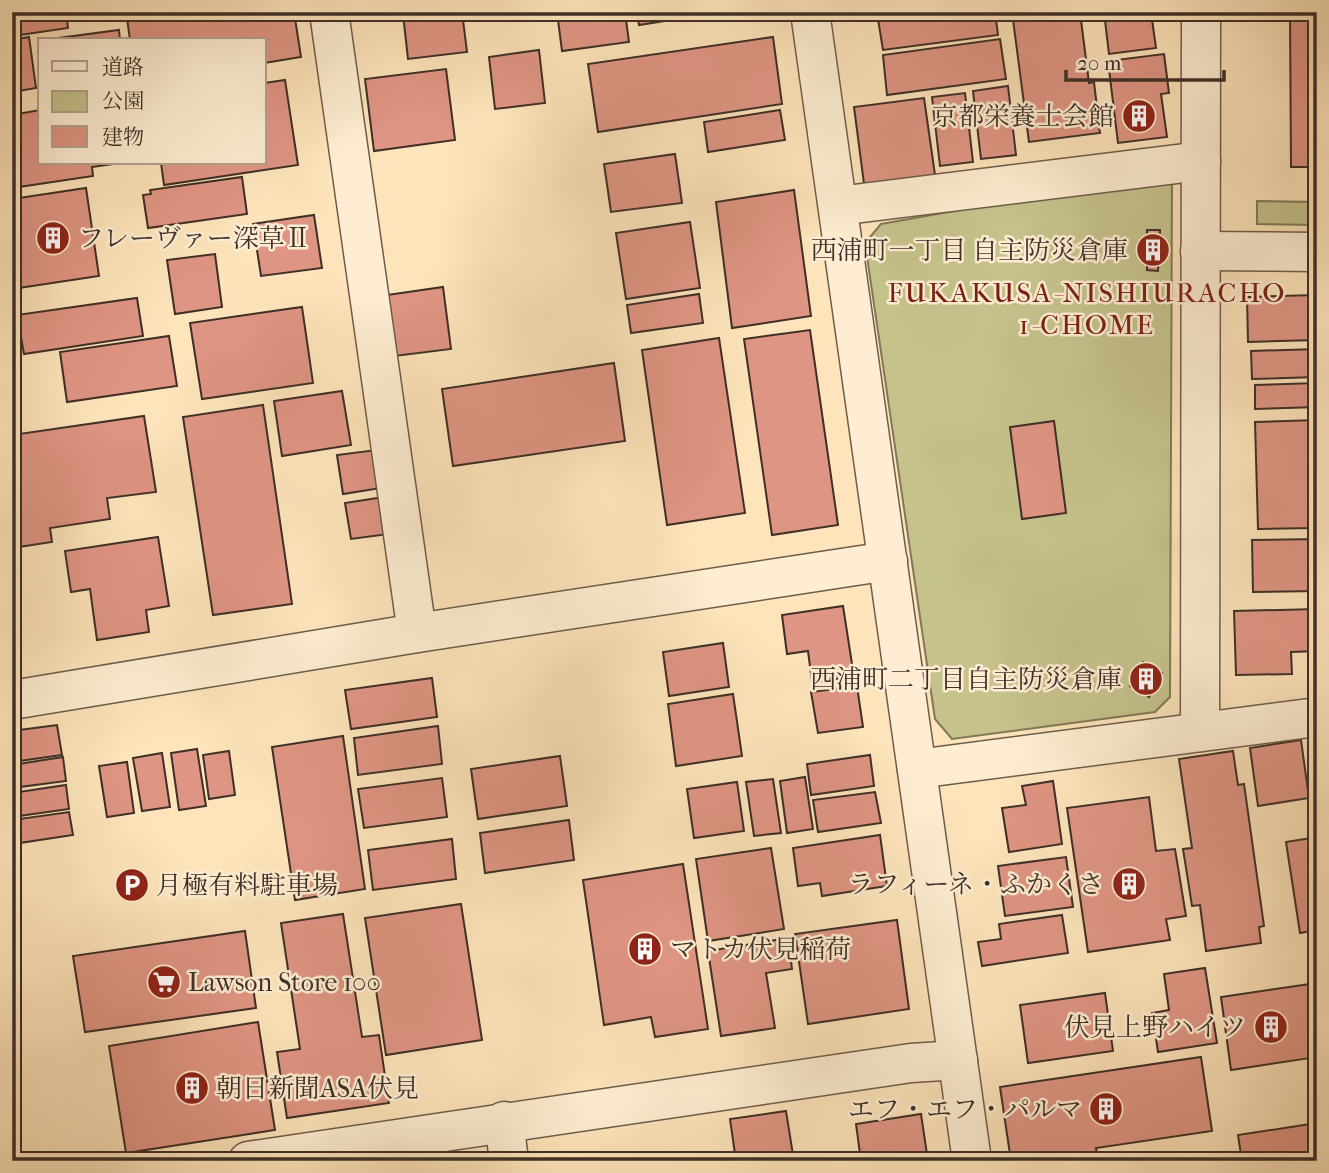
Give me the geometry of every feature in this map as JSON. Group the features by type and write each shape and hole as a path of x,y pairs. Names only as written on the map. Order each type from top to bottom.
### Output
{"street":[{"path":"330,12 417,633"},
{"path":"810,12 972,1161"},
{"path":"1200,732 1201,12"},
{"path":"838,206 1201,161"},
{"path":"1200,251 1317,253"},
{"path":"12,700 417,633 888,561"},
{"path":"917,769 1317,718"},
{"path":"248,1161 504,1121 911,1063 958,1060"},
{"path":"504,1121 509,1161"}],"green space":[{"path":"1172,181 1170,697 1155,712 952,739 935,719 865,243 881,224 1062,192"},
{"path":"1257,201 1317,202 1317,225 1257,224"}],"building":[{"path":"12,12 66,12 68,28 13,36"},
{"path":"168,12 294,12 301,57 266,63 266,38 130,38 127,18"},
{"path":"462,12 467,52 408,59 403,14"},
{"path":"557,12 625,12 629,42 562,51"},
{"path":"637,12 722,12 639,25"},
{"path":"930,12 995,12 998,35 883,50 878,19"},
{"path":"1012,12 1080,12 1089,83 1094,82 1100,133 1029,142"},
{"path":"1104,12 1151,12 1156,48 1109,54"},
{"path":"1290,12 1317,12 1317,167 1291,167"},
{"path":"119,30 120,38 58,38"},
{"path":"29,37 36,88 12,92 12,40"},
{"path":"773,37 782,104 598,132 588,64"},
{"path":"1000,39 1006,79 887,95 883,55"},
{"path":"539,50 545,103 495,109 489,57"},
{"name":"京都栄養士会館","path":"1164,54 1169,93 1161,94 1167,137 1118,143 1108,61"},
{"path":"446,69 455,140 374,151 365,79"},
{"path":"285,80 298,165 164,185 161,164 266,164 266,83"},
{"path":"1008,86 1016,155 981,159 973,91"},
{"path":"965,93 973,162 940,166 932,97"},
{"path":"924,98 935,175 864,184 854,107"},
{"path":"38,110 38,164 113,164 92,167 93,176 12,188 12,115"},
{"path":"780,110 785,140 708,152 704,122"},
{"path":"675,154 682,203 611,212 604,164"},
{"path":"242,177 247,214 148,228 143,195 151,194 150,190"},
{"name":"フレーヴァー深草Ⅱ","path":"86,188 99,276 12,289 12,199"},
{"path":"794,190 811,316 732,328 716,202"},
{"path":"314,215 322,268 261,276 253,224"},
{"path":"690,222 700,288 626,299 616,233"},
{"name":"西浦町一丁目 自主防災倉庫","path":"1147,230 1160,230 1158,271 1147,270"},
{"path":"215,254 222,307 175,314 167,260"},
{"path":"443,287 451,349 395,356 387,295"},
{"path":"699,294 703,323 631,333 627,305"},
{"path":"1317,295 1317,340 1248,342 1247,297"},
{"path":"137,298 143,336 24,354 17,315"},
{"path":"302,307 313,383 202,399 190,323"},
{"path":"810,330 838,525 772,535 744,339"},
{"path":"169,336 177,386 67,402 60,352"},
{"path":"719,338 745,513 667,525 642,350"},
{"path":"1317,349 1317,377 1252,379 1251,351"},
{"path":"614,363 625,441 453,466 442,389"},
{"path":"1317,383 1317,407 1255,409 1255,385"},
{"path":"342,391 351,445 282,456 274,401"},
{"path":"263,405 292,604 213,615 183,417"},
{"path":"144,416 156,492 107,498 110,519 50,528 52,542 12,548 12,473 17,473 12,435"},
{"path":"1317,420 1317,451 1310,451 1312,528 1258,529 1255,422"},
{"path":"1054,421 1066,513 1022,519 1010,427"},
{"path":"376,450 381,488 343,494 337,455"},
{"path":"384,497 389,534 351,539 345,503"},
{"path":"158,537 169,606 146,610 149,632 97,640 90,589 71,592 65,551"},
{"path":"1317,539 1317,591 1253,592 1252,540"},
{"path":"843,606 854,677 812,682 808,651 787,654 782,615"},
{"path":"1317,609 1317,651 1291,652 1292,674 1236,675 1234,611"},
{"path":"723,643 729,687 669,696 663,652"},
{"name":"西浦町二丁目自主防災倉庫","path":"1143,662 1162,673 1149,697 1130,686"},
{"path":"432,678 437,717 351,729 345,690"},
{"path":"857,686 863,727 818,733 811,692"},
{"path":"733,694 742,756 676,766 668,704"},
{"path":"57,725 62,755 12,762 12,731"},
{"path":"438,726 442,764 358,775 354,738"},
{"path":"343,736 365,889 295,900 272,747"},
{"path":"1301,740 1309,798 1258,806 1250,748"},
{"path":"197,749 206,806 179,810 171,753"},
{"path":"229,751 235,795 209,799 203,755"},
{"path":"1233,751 1238,785 1244,784 1264,926 1259,927 1261,943 1206,951 1200,905 1192,906 1183,849 1192,848 1179,759"},
{"path":"162,753 170,807 142,811 133,758"},
{"path":"870,755 874,786 811,795 807,764"},
{"path":"560,756 567,806 478,819 471,769"},
{"path":"63,757 66,781 12,788 12,765"},
{"path":"127,762 134,813 107,817 99,766"},
{"path":"805,777 813,829 787,833 780,781"},
{"path":"442,778 447,817 364,828 358,789"},
{"path":"773,779 781,833 754,836 746,782"},
{"path":"1053,781 1062,844 1009,852 1002,808 1026,805 1022,786"},
{"path":"737,782 744,831 694,838 687,789"},
{"path":"66,785 69,809 12,817 12,793"},
{"path":"875,792 881,823 818,832 813,800"},
{"name":"ラフィーネ・ふかくさ","path":"1149,797 1156,851 1175,849 1186,916 1166,919 1170,940 1088,952 1067,808"},
{"path":"69,812 73,835 13,844 12,820"},
{"path":"569,820 574,860 485,873 480,833"},
{"path":"880,835 887,886 822,896 820,883 798,886 793,848"},
{"path":"1317,837 1317,930 1300,933 1286,842"},
{"path":"452,839 456,879 373,890 368,850"},
{"path":"771,848 784,929 708,941 696,859"},
{"path":"1066,857 1073,907 1005,916 998,866"},
{"name":"マトカ伏見稲荷","path":"683,864 708,1029 655,1037 651,1017 604,1025 583,880"},
{"path":"461,904 482,1040 386,1055 365,918"},
{"path":"343,914 362,1037 379,1035 389,1103 287,1118 277,1052 300,1049 281,923"},
{"path":"1062,915 1068,953 982,966 978,942 1001,939 999,924"},
{"path":"897,920 909,1009 808,1024 795,934"},
{"name":"Lawson Store 100","path":"245,931 256,1008 85,1032 73,956"},
{"path":"788,938 792,969 766,973 775,1028 721,1036 708,951"},
{"path":"1205,968 1217,1043 1158,1052 1152,1013 1169,1010 1164,974"},
{"name":"伏見上野ハイツ","path":"1317,983 1317,1057 1231,1070 1221,997"},
{"path":"1105,993 1113,1051 1028,1063 1020,1005"},
{"name":"朝日新聞ASA伏見","path":"258,1022 275,1130 126,1153 109,1046"},
{"name":"エフ・エフ・パルマ","path":"1201,1057 1212,1131 1096,1148 1098,1161 1011,1161 1000,1087"},
{"path":"786,1111 794,1161 736,1161 730,1119"},
{"path":"921,1114 928,1161 861,1161 856,1124"},
{"path":"1317,1123 1317,1161 1242,1161 1238,1135"}],"place":[{"name":"京都栄養士会館","path":"1139,116"},
{"name":"フレーヴァー深草Ⅱ","path":"53,238"},
{"name":"西浦町一丁目 自主防災倉庫","path":"1153,250"},
{"name":"西浦町二丁目自主防災倉庫","path":"1146,679"},
{"name":"ラフィーネ・ふかくさ","path":"1129,884"},
{"name":"月極有料駐車場","path":"132,885"},
{"name":"マトカ伏見稲荷","path":"645,949"},
{"name":"Lawson Store 100","path":"164,982"},
{"name":"伏見上野ハイツ","path":"1271,1027"},
{"name":"朝日新聞ASA伏見","path":"192,1088"},
{"name":"エフ・エフ・パルマ","path":"1106,1109"}],"district":[{"name":"FUKAKUSA-NISHIURACHO 1-CHOME","path":"1087,308"}]}
